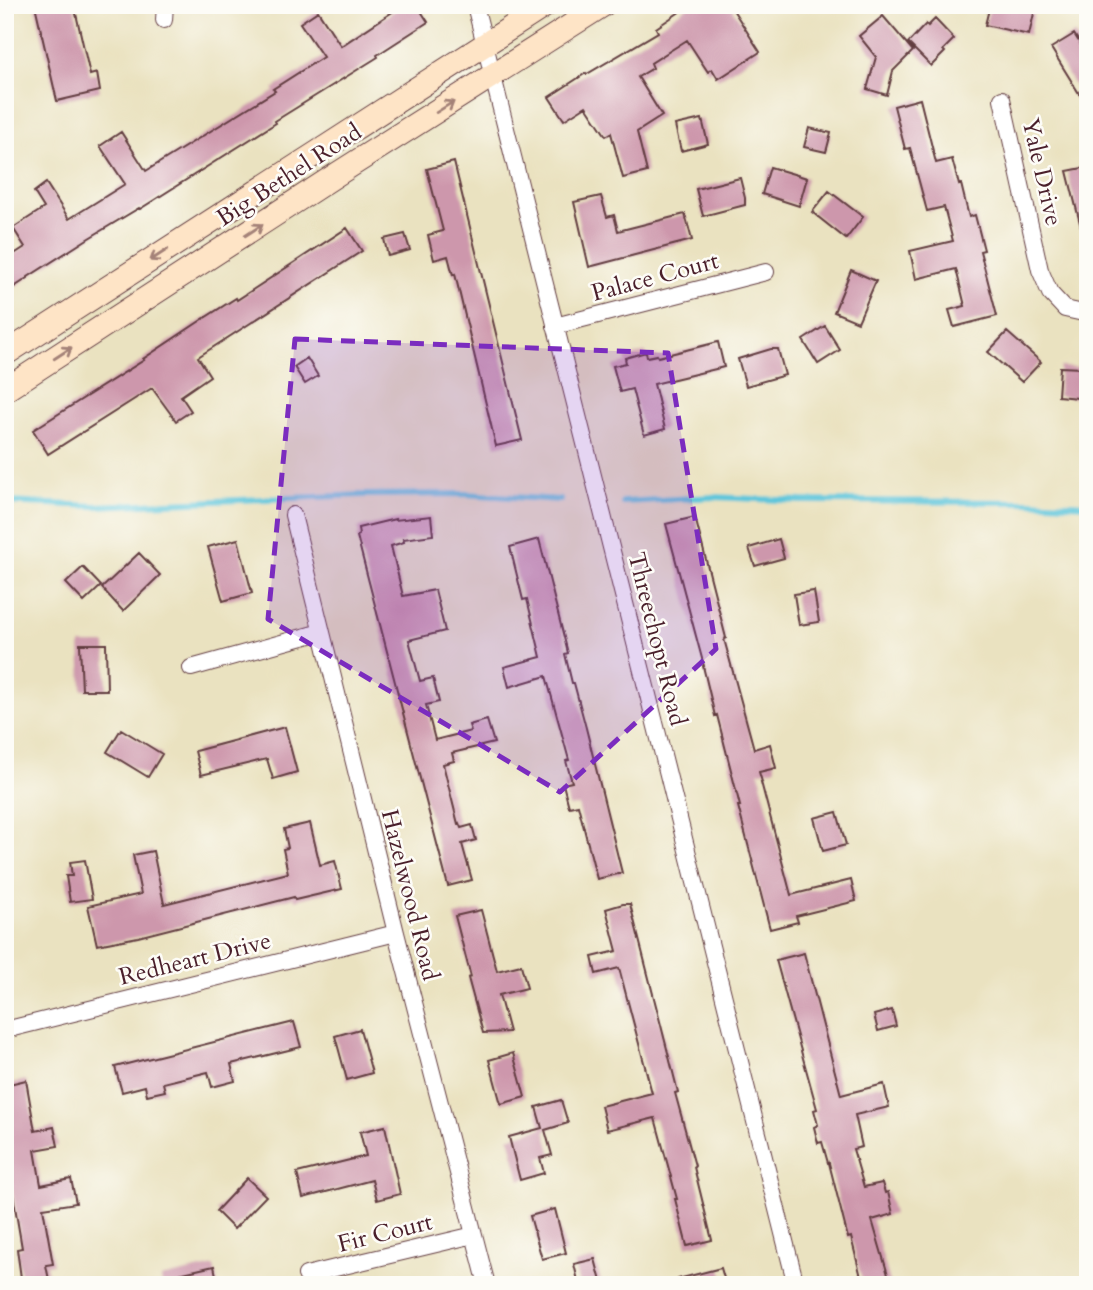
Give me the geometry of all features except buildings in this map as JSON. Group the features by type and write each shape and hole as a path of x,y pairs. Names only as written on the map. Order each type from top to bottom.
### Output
{"main road":[{"name":"Big Bethel Road","path":"5,354 546,5"},
{"name":"Big Bethel Road","path":"5,390 603,5"}],"street":[{"name":"Threechopt Road","path":"475,5 796,1285"},
{"name":"Yale Drive","path":"1002,99 1040,270 1050,293 1065,309 1088,314"},
{"name":"Palace Court","path":"555,326 766,272"},
{"name":"Hazelwood Road","path":"293,515 396,933 487,1285"},
{"path":"191,668 321,632"},
{"name":"Redheart Drive","path":"5,1030 396,933"},
{"name":"Fir Court","path":"306,1275 474,1235"}],"highlighted area":[{"path":"295,339 668,353 716,649 560,792 268,619"}],"waterway":[{"path":"5,502 94,506 363,495 464,494 560,500"},
{"path":"623,502 714,497 801,501 1028,502 1088,505"}]}
